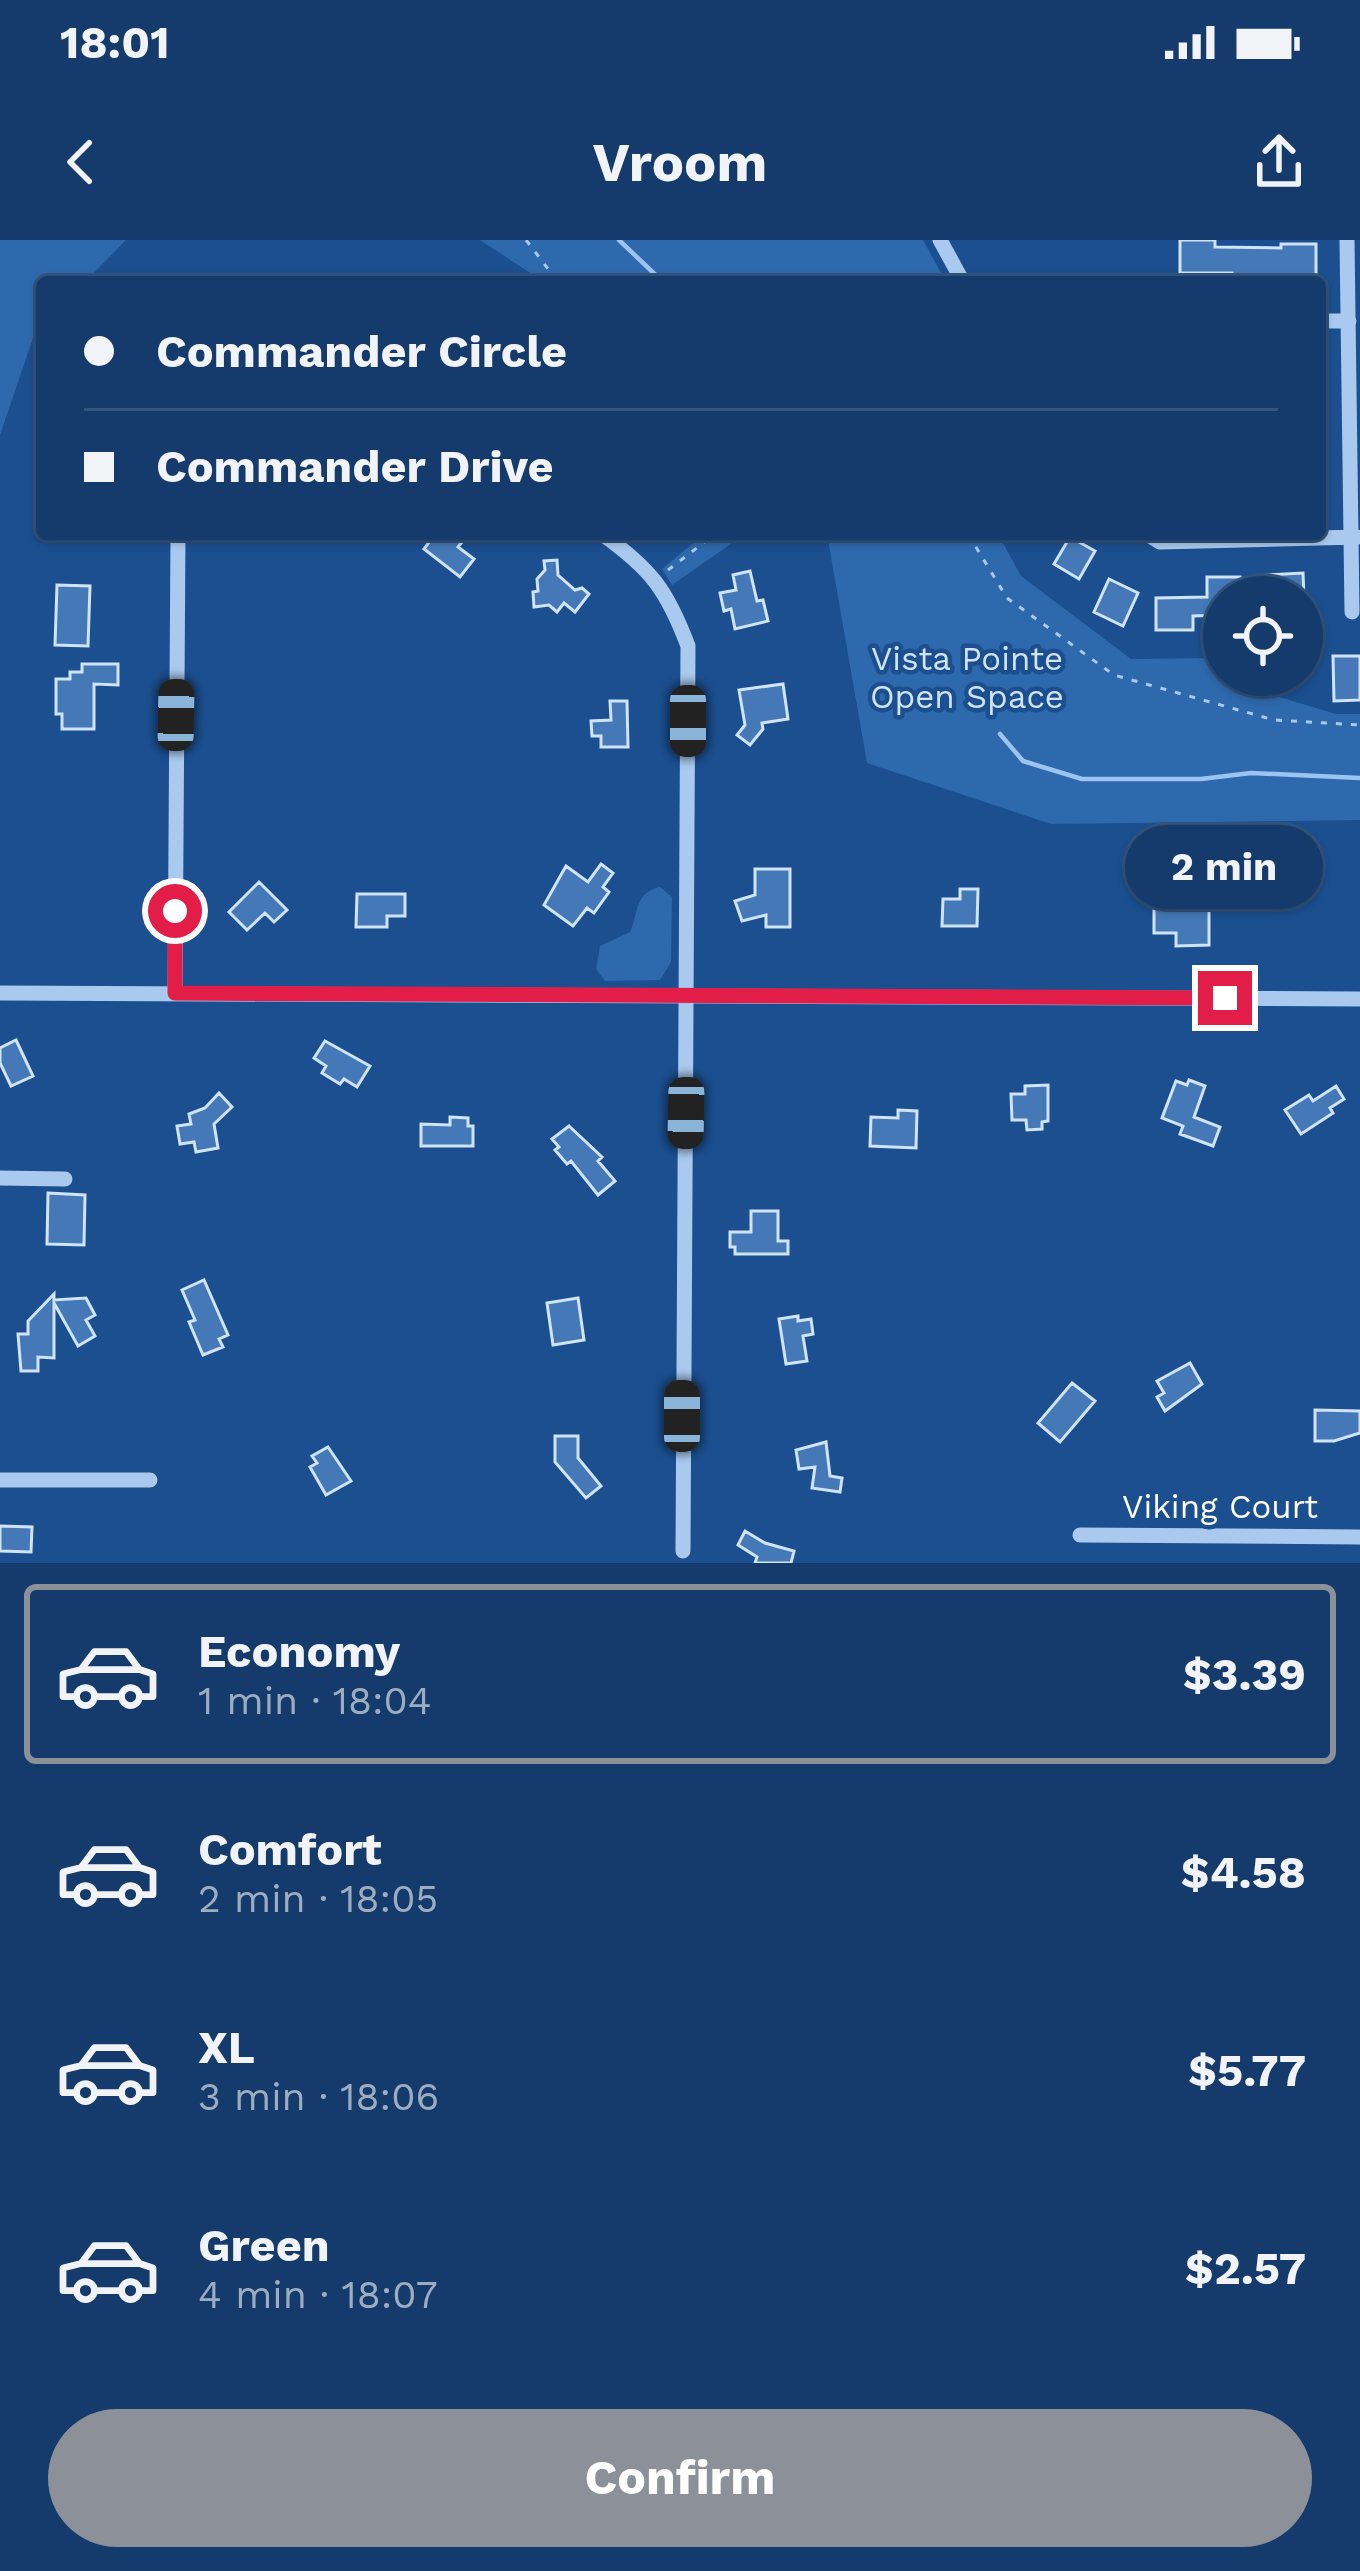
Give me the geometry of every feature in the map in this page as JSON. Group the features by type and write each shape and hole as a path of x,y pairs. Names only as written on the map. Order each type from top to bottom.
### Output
{"street":[{"path":"940,240 961,276"},
{"path":"1347,240 1356,537 1352,612"},
{"path":"1326,321 1349,321"},
{"path":"1326,538 1356,537"},
{"path":"175,993 178,540"},
{"path":"610,540 657,578 688,646 682,1551"},
{"path":"1157,540 1238,540"},
{"path":"0,993 1360,999"},
{"path":"0,1178 65,1179"},
{"path":"0,1480 150,1480"},
{"name":"Viking Court","path":"1080,1535 1360,1537"}],"path":[{"path":"526,240 553,276"},
{"path":"657,578 707,540"},
{"path":"972,540 1007,598 1114,675 1274,720 1360,724"}],"green space":[{"path":"0,240 126,240 91,276 36,276 36,333 0,435"},
{"path":"480,240 923,240 943,276 535,276"},
{"path":"697,540 736,540 672,585 662,569"},
{"name":"Vista Pointe Open Space","path":"828,540 1001,540 1021,576 1131,659 1203,658 1203,696 1276,696 1336,714 1360,714 1360,820 1051,824 867,763"},
{"path":"660,887 672,897 671,962 660,980 605,981 596,969 600,946 630,932 641,899"}],"building":[{"path":"1180,240 1215,240 1215,247 1316,244 1316,276 1180,273"},
{"path":"431,540 459,540 458,547 474,559 460,577 424,549"},
{"path":"1068,540 1095,551 1079,579 1054,564"},
{"path":"557,560 558,575 575,590 582,588 589,594 575,612 564,603 557,612 549,605 534,607 533,592 538,591 544,561"},
{"path":"750,571 768,621 735,629 731,609 724,611 720,593 736,590 733,575"},
{"path":"1109,579 1138,593 1123,626 1094,612"},
{"path":"57,585 90,586 88,646 55,645"},
{"path":"1203,597 1203,616 1193,616 1193,630 1156,630 1156,598"},
{"path":"1333,656 1360,656 1360,700 1334,701"},
{"path":"82,664 118,664 118,685 94,684 94,729 62,729 62,714 56,714 56,679 70,679 70,672 82,672"},
{"path":"783,684 788,719 762,723 763,729 750,745 737,735 745,725 739,690"},
{"path":"610,701 627,701 628,747 601,747 601,736 592,736 591,721 611,720"},
{"path":"601,864 613,873 603,887 609,892 594,913 587,908 573,926 544,905 566,866 588,882"},
{"path":"755,869 790,869 790,927 766,927 766,915 742,921 735,901 755,895"},
{"path":"259,882 287,910 274,922 265,913 247,930 229,912"},
{"path":"960,889 978,889 977,926 942,926 943,899 960,899"},
{"path":"357,894 405,894 405,916 387,916 387,927 356,927"},
{"path":"1154,898 1209,898 1209,945 1176,946 1176,933 1154,933"},
{"path":"16,1040 33,1076 11,1086 0,1063 0,1048"},
{"path":"325,1041 370,1066 357,1087 322,1073 326,1066 314,1058"},
{"path":"1189,1080 1205,1086 1194,1117 1220,1127 1213,1146 1180,1134 1183,1126 1162,1118 1176,1081 1187,1085"},
{"path":"1048,1085 1048,1121 1042,1122 1042,1129 1027,1130 1026,1120 1012,1120 1011,1094 1025,1094 1025,1086"},
{"path":"1336,1086 1344,1099 1330,1108 1333,1113 1301,1134 1285,1110 1309,1095 1313,1101"},
{"path":"219,1093 232,1107 214,1124 218,1148 196,1152 194,1142 180,1144 177,1126 191,1124 189,1114 205,1108"},
{"path":"898,1110 917,1111 916,1148 870,1146 871,1117 898,1118"},
{"path":"450,1117 468,1118 473,1146 421,1146 421,1124 450,1125"},
{"path":"569,1126 602,1157 598,1161 615,1181 598,1195 571,1161 567,1164 555,1150 559,1147 552,1139"},
{"path":"48,1193 85,1195 84,1245 47,1244"},
{"path":"751,1211 778,1211 778,1241 788,1241 788,1254 735,1254 730,1232 751,1232"},
{"path":"204,1280 228,1335 219,1339 223,1347 203,1355 182,1290"},
{"path":"54,1294 54,1300 86,1298 95,1315 86,1320 95,1336 78,1346 54,1303 54,1358 38,1357 38,1371 21,1371 18,1334 28,1334 28,1321"},
{"path":"578,1298 584,1340 553,1345 547,1303"},
{"path":"798,1316 798,1321 811,1319 813,1334 803,1336 807,1361 786,1364 779,1319"},
{"path":"1190,1363 1202,1384 1165,1411 1157,1397 1164,1393 1157,1381"},
{"path":"1072,1383 1095,1401 1060,1442 1038,1423"},
{"path":"1315,1410 1360,1411 1360,1433 1315,1441"},
{"path":"555,1436 578,1436 578,1458 601,1486 586,1498 555,1462"},
{"path":"826,1442 830,1476 842,1478 840,1492 812,1488 815,1467 799,1469 796,1450"},
{"path":"328,1447 351,1481 326,1495 310,1467 317,1463 312,1456"},
{"path":"0,1526 32,1527 31,1552 0,1551"},
{"path":"745,1531 794,1551 791,1563 755,1563 757,1557 738,1545"}],"waterway":[{"path":"619,240 657,276"},
{"path":"1000,734 1023,761 1082,779 1201,779 1251,773 1360,778"}],"route":[{"path":"175,911 175,993 1225,998"}]}
